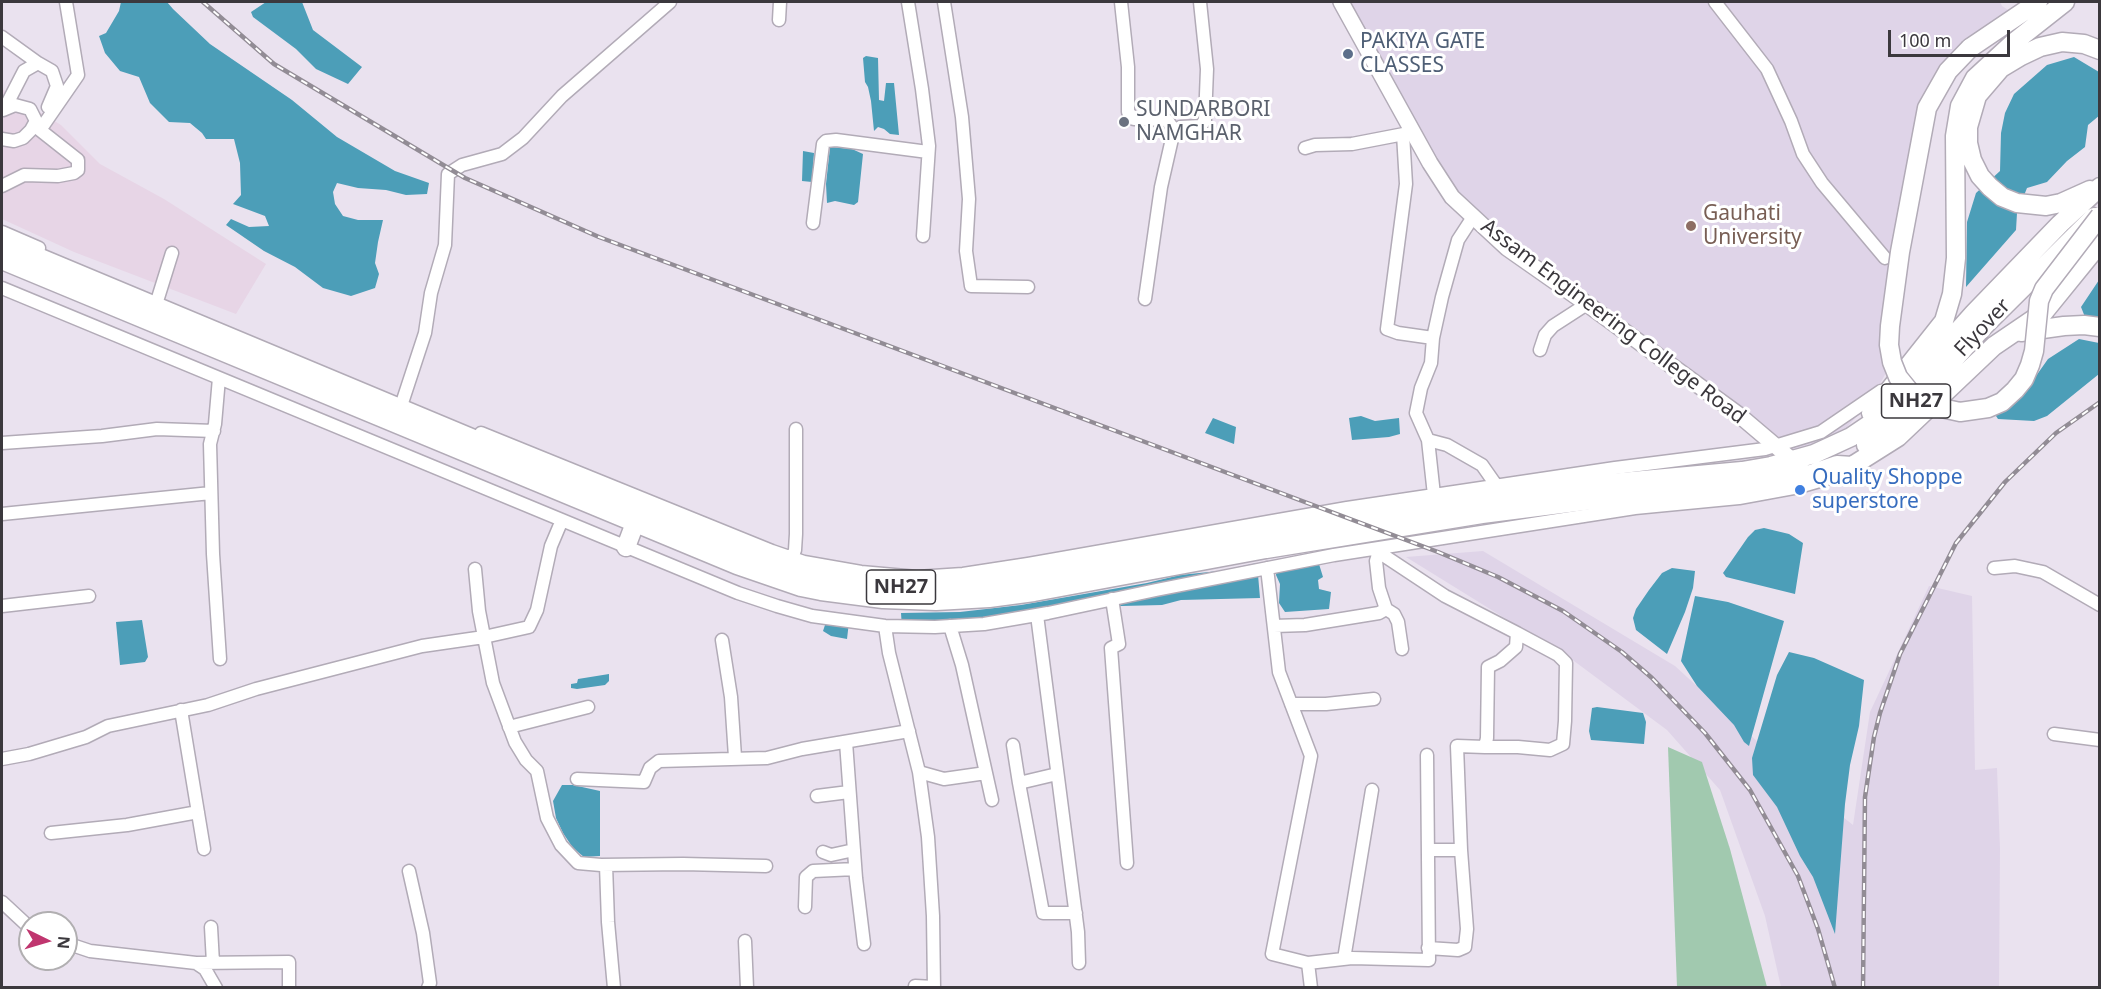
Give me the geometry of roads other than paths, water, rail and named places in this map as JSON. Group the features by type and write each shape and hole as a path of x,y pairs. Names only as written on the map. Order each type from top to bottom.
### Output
{"highway":[{"path":"2038,2 1970,48 1948,71 1927,108 1913,178 1893,304 1889,345 1898,377 1911,393 1928,405 1960,412 1988,408 2002,402 2015,390 2024,379 2032,358 2039,301 2100,214"},
{"path":"1851,437 1944,321 1952,294 1956,258 1955,136 1960,106 1975,78 2013,43 2065,2"},
{"path":"2100,50 2084,44 2062,42 2040,47 2001,68 1977,96 1968,127 1970,152 1980,176 2002,197 2032,206 2061,203 2100,186"},
{"name":"Flyover","path":"1845,466 1914,404 1979,320 2060,224 2100,186"},
{"name":"Flyover","path":"1851,437 1868,428 1882,416 1979,320 2100,214"},
{"name":"NH27","path":"2,243 742,551 787,567 822,576 873,584 918,587 993,583 1264,534 1497,497 1732,472 1793,461 1830,448 1851,437"},
{"path":"1845,466 1898,437 1994,345 2044,312 2100,243"},
{"name":"NH27","path":"2,260 737,566 801,586 843,595 883,599 959,600 1034,592 1266,549 1482,514 1573,502 1710,489 1811,474 1845,466"},
{"path":"2006,337 2027,330 2064,326 2100,327"},
{"path":"626,547 635,523"}],"main road":[{"name":"Assam Engineering College Road","path":"1341,2 1408,133 1452,197 1507,248 1739,415 1811,474"}],"street":[{"path":"2,140 14,141 23,138 36,126 78,75 66,2"},
{"path":"779,20 780,2"},
{"path":"908,2 922,89 928,152 923,236"},
{"path":"944,2 962,117 969,199 966,251 971,286 1028,287"},
{"path":"1121,2 1128,67 1128,112 1134,120 1167,120 1174,130 1161,187 1145,299"},
{"path":"1174,130 1181,127 1201,126 1205,120 1207,69 1200,2"},
{"path":"1715,2 1767,69 1809,164 1885,258"},
{"path":"403,400 425,333 431,293 445,245 448,174 469,162 502,154 523,138 562,96 663,4"},
{"path":"2,37 52,71 57,86 52,101 36,126"},
{"path":"3,110 24,71 38,63"},
{"path":"2,186 24,176 58,176 78,170 78,160 36,126 30,109 15,105 3,110"},
{"path":"1305,148 1315,145 1352,144 1408,133 1406,184 1387,329 1398,333 1433,338"},
{"path":"813,224 823,144 826,141 836,140 928,152"},
{"path":"1434,495 1428,440 1416,413 1421,388 1431,363 1433,338 1442,297 1458,240 1473,217"},
{"path":"2,232 746,541 804,562 873,573 917,577 963,574 1347,508 1496,485 1764,449 1821,432 1881,391 1890,389"},
{"path":"158,298 172,253"},
{"path":"2,288 626,547 777,606 812,616 885,626 984,624 1266,568 1635,508 1739,498 1798,487 1830,477 1845,466"},
{"path":"1540,350 1545,335 1553,326 1587,304"},
{"path":"219,378 214,431 210,444 213,554 220,659"},
{"path":"2,443 102,436 157,429 214,431"},
{"path":"792,558 796,534 796,429"},
{"path":"1428,440 1447,445 1482,465 1496,485"},
{"path":"2,514 211,493"},
{"path":"2,759 29,754 86,737 108,726 208,705 256,689 422,646 484,637 529,627 537,610 551,546 562,520"},
{"path":"1376,550 1378,579 1386,609 1394,614 1398,622 1402,649"},
{"path":"1376,550 1445,596 1558,655 1566,663 1563,744 1550,750 1457,746 1467,928 1465,947 1458,950 1428,948"},
{"path":"1994,568 2015,566 2043,572 2100,605"},
{"path":"1266,568 1279,672 1311,756 1272,954 1308,963 1344,958 1429,960 1427,755"},
{"path":"475,569 479,611 493,683 515,742 526,760 537,771 547,818 561,845 578,863 766,866"},
{"path":"2,606 89,596"},
{"path":"1112,599 1119,644 1111,648 1127,863"},
{"path":"1274,626 1305,625 1378,613 1386,609"},
{"path":"1037,615 1076,913 1079,963"},
{"path":"885,626 889,653 919,772 928,837 933,916 934,987 915,986"},
{"path":"950,626 962,665 992,800"},
{"path":"1485,747 1488,667 1516,646 1517,633"},
{"path":"722,640 732,697 735,757"},
{"path":"1291,704 1326,704 1374,699"},
{"path":"509,727 588,707"},
{"path":"181,710 204,849"},
{"path":"577,779 644,782 650,768 659,761 696,761 735,757 766,758 802,749 909,731"},
{"path":"2054,734 2100,740"},
{"path":"846,742 855,869 864,944"},
{"path":"1013,745 1043,913 1076,913"},
{"path":"919,772 944,779 986,773"},
{"path":"1018,783 1057,774"},
{"path":"1344,958 1372,789"},
{"path":"818,796 849,792"},
{"path":"51,833 127,825 198,812"},
{"path":"823,852 831,855 854,850"},
{"path":"1428,850 1461,850"},
{"path":"606,865 614,987"},
{"path":"805,907 806,878 813,871 855,869"},
{"path":"409,872 423,933 430,983 428,987"},
{"path":"2,902 18,918"},
{"path":"211,927 213,963"},
{"path":"745,941 747,987"},
{"path":"78,947 90,951 196,963 289,962 289,987"},
{"path":"196,963 205,969 216,987"},
{"path":"1308,963 1311,987"}],"water":[{"path":"121,2 167,2 210,44 292,100 337,137 395,171 429,183 427,194 406,195 337,183 333,192 335,204 343,216 358,220 383,220 375,263 379,274 375,288 351,296 323,288 295,267 264,251 226,225 231,219 249,227 269,226 265,216 233,204 241,195 240,163 234,139 206,139 190,123 169,122 150,103 139,77 120,71 105,53 99,36 106,33 119,11"},
{"path":"266,2 302,2 313,30 362,67 348,84 316,69 296,49 253,17 251,12"},
{"path":"866,56 878,58 879,100 884,101 886,83 894,83 899,135 890,134 878,127 874,131 871,101 865,82 863,58"},
{"path":"2074,57 2099,72 2100,115 2088,125 2085,147 2067,161 2047,182 2027,188 2017,213 2016,230 1966,287 1967,222 1976,193 2000,171 2001,133 2005,113 2014,94 2047,65"},
{"path":"830,147 852,149 863,154 858,202 854,205 835,201 827,203 826,184"},
{"path":"803,151 814,153 812,182 802,181"},
{"path":"2099,280 2099,319 2085,317 2081,307"},
{"path":"2079,339 2099,343 2099,374 2047,416 2034,421 1998,419 1994,413 2024,393 2048,359"},
{"path":"1361,416 1375,421 1399,418 1400,434 1352,440 1349,418"},
{"path":"1213,418 1236,427 1234,444 1205,433"},
{"path":"1764,528 1789,534 1803,543 1795,594 1726,577 1723,573 1748,537 1755,530"},
{"path":"1257,563 1260,598 1181,600 1162,605 1082,607 1061,617 970,621 902,628 901,613 960,612 1021,605"},
{"path":"1319,564 1323,577 1318,580 1319,589 1331,592 1329,609 1285,612 1279,603 1280,584 1276,575 1277,567"},
{"path":"1672,568 1695,571 1693,588 1685,612 1667,654 1636,630 1633,618 1636,609 1662,573"},
{"path":"1695,596 1728,602 1784,621 1749,746 1734,725 1697,686 1681,661"},
{"path":"142,620 148,657 145,662 120,665 116,622"},
{"path":"826,622 849,622 847,639 831,636 823,631"},
{"path":"1789,652 1814,658 1864,680 1859,726 1850,765 1845,804 1835,934 1813,877 1800,856 1777,807 1753,775 1752,758 1777,675"},
{"path":"609,674 609,681 605,685 571,688 571,684 577,683 578,679"},
{"path":"1592,708 1643,713 1646,722 1644,744 1591,740 1589,731"},
{"path":"562,785 600,791 600,856 584,857 573,848 563,833 556,818 553,801"}],"railway":[{"path":"203,2 274,64 465,178 599,237 1438,552 1498,577 1563,611 1622,652 1652,678 1705,733 1750,790 1798,876 1818,929 1835,988"},
{"path":"1863,988 1865,797 1874,737 1900,654 1956,543 2005,482 2056,433 2100,402"}],"place":[{"name":"PAKIYA GATE CLASSES","path":"1348,54"},
{"name":"SUNDARBORI NAMGHAR","path":"1124,122"},
{"name":"Gauhati University","path":"1691,226"},
{"name":"Quality Shoppe superstore","path":"1800,490"}]}
